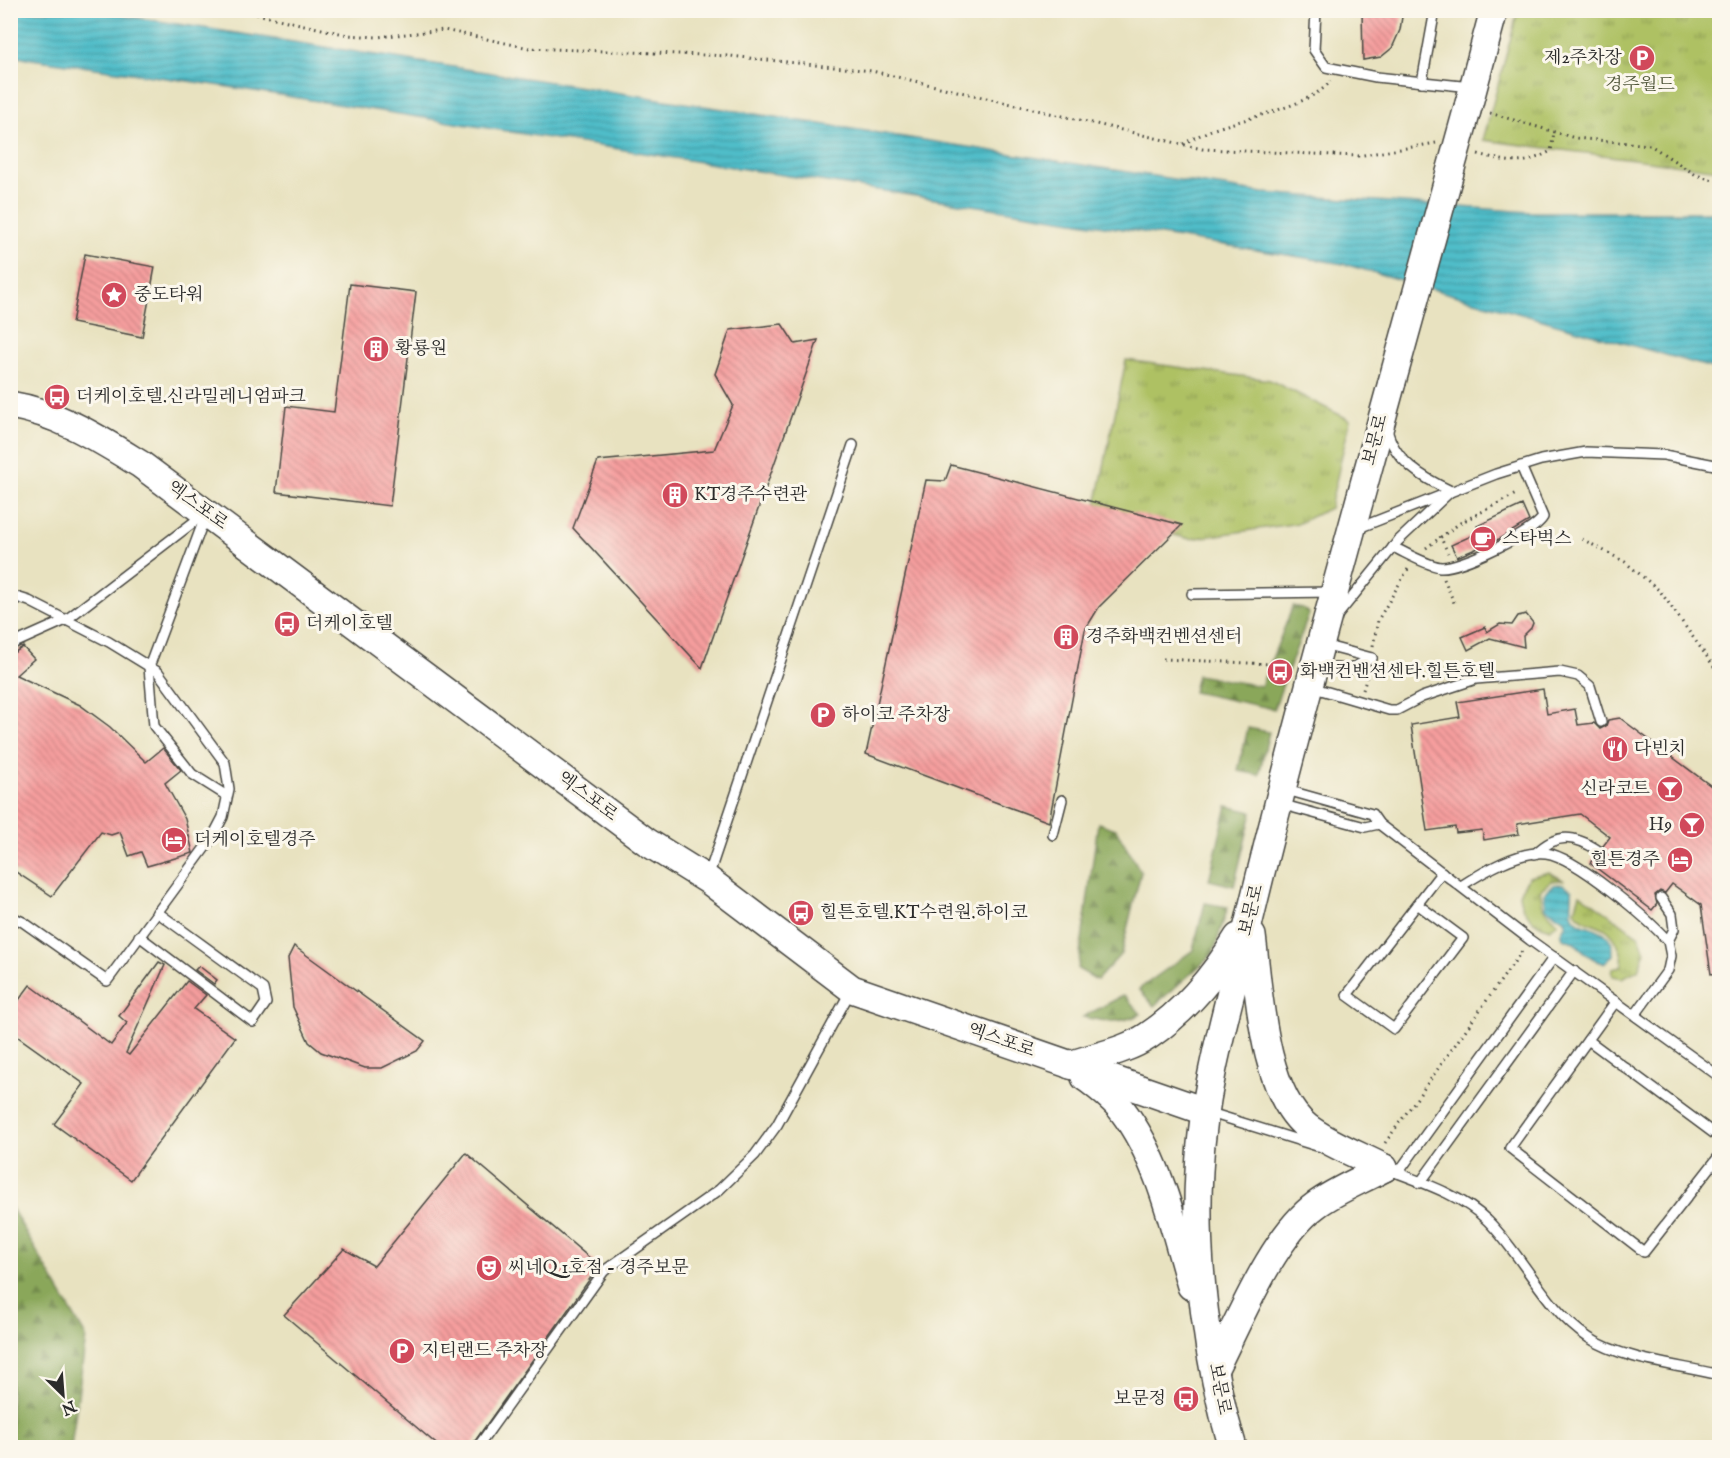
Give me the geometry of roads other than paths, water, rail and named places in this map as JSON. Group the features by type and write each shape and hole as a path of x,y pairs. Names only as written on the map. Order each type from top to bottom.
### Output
{"main road":[{"path":"1470,97 1494,10"},
{"name":"보문로","path":"1233,1448 1221,1407 1203,1289 1198,1172 1204,1111 1279,796 1470,97"},
{"name":"엑스포로","path":"10,405 50,415 86,430 140,464 638,835 708,879 852,989 1204,1111"},
{"path":"1070,1065 1148,1036 1203,987 1223,961 1250,917"},
{"path":"1250,917 1268,1052 1275,1075 1288,1101 1306,1126 1384,1168"},
{"path":"1070,1065 1121,1109 1145,1150 1168,1205 1215,1368"},
{"path":"1215,1368 1266,1269 1304,1216 1316,1205 1384,1168"}],"lane":[{"path":"1316,10 1314,50 1326,67 1422,82 1470,97"},
{"path":"1422,82 1435,10"},
{"path":"1383,414 1388,435 1409,466 1424,478 1451,491"},
{"path":"708,879 853,446"},
{"path":"1351,531 1521,466 1586,452 1664,455 1719,466"},
{"path":"1393,547 1430,564 1451,566 1530,530 1543,517 1521,466"},
{"path":"1317,658 1393,547 1425,513 1451,491"},
{"path":"10,645 66,620 207,512"},
{"path":"207,512 149,667 154,726 192,774 227,796"},
{"path":"1192,594 1335,592"},
{"path":"10,596 29,601 109,642 158,672 225,763 227,796 223,818 212,838 107,981 23,922 10,916"},
{"path":"1317,658 1372,658 1350,669 1317,658"},
{"path":"1317,658 1360,700 1389,710 1397,710 1431,694 1476,679 1560,672 1578,676 1590,686 1601,722"},
{"path":"1279,796 1365,827 1379,824"},
{"path":"1279,796 1372,814 1379,824 1530,940 1719,1077"},
{"path":"1053,835 1062,800"},
{"path":"1535,854 1545,845 1570,838 1581,839 1599,850"},
{"path":"1461,886 1491,867 1535,854 1546,853 1567,860 1653,924 1668,941 1671,956 1668,970 1635,1015"},
{"path":"1417,904 1463,938 1394,1029 1347,995 1417,904 1442,872"},
{"path":"1661,898 1672,914 1674,929 1668,941"},
{"path":"139,936 253,1022 266,1003 263,989 157,912"},
{"path":"1384,1168 1554,957"},
{"path":"1420,1183 1574,970"},
{"path":"477,1448 604,1271 719,1190 755,1155 777,1125 852,989"},
{"path":"1616,1001 1510,1148 1644,1252 1719,1155"},
{"path":"1588,1040 1719,1138"},
{"path":"1204,1111 1384,1168 1444,1192 1486,1219 1510,1245 1564,1318 1587,1337 1609,1350 1719,1375"}],"water":[{"path":"11,11 94,11 1263,193 1530,212 1719,212 1719,370 1344,264 216,85 11,56"},
{"path":"1563,884 1572,890 1571,908 1574,918 1584,925 1603,932 1608,937 1613,955 1604,963 1592,958 1563,938 1561,932 1566,924 1565,920 1546,908 1544,894 1553,885"}],"place":[{"name":"제2주차장","path":"1642,58"},
{"name":"중도타워","path":"114,295"},
{"name":"황룡원","path":"376,349"},
{"name":"더케이호텔.신라밀레니엄파크","path":"57,397"},
{"name":"KT경주수련관","path":"675,495"},
{"name":"스타벅스","path":"1483,539"},
{"name":"더케이호텔","path":"287,624"},
{"name":"경주화백컨벤션센터","path":"1066,637"},
{"name":"화백컨밴션센타.힐튼호텔","path":"1280,672"},
{"name":"하이코 주차장","path":"823,715"},
{"name":"다빈치","path":"1615,749"},
{"name":"신라코트","path":"1670,789"},
{"name":"H9","path":"1692,825"},
{"name":"더케이호텔경주","path":"174,840"},
{"name":"힐튼경주","path":"1680,860"},
{"name":"힐튼호텔.KT수련원.하이코","path":"801,913"},
{"name":"씨네Q 1호점 - 경주보문","path":"489,1268"},
{"name":"지티랜드 주차장","path":"402,1351"},
{"name":"보문정","path":"1186,1399"}],"park label":[{"name":"경주월드","path":"1640,85"}]}
